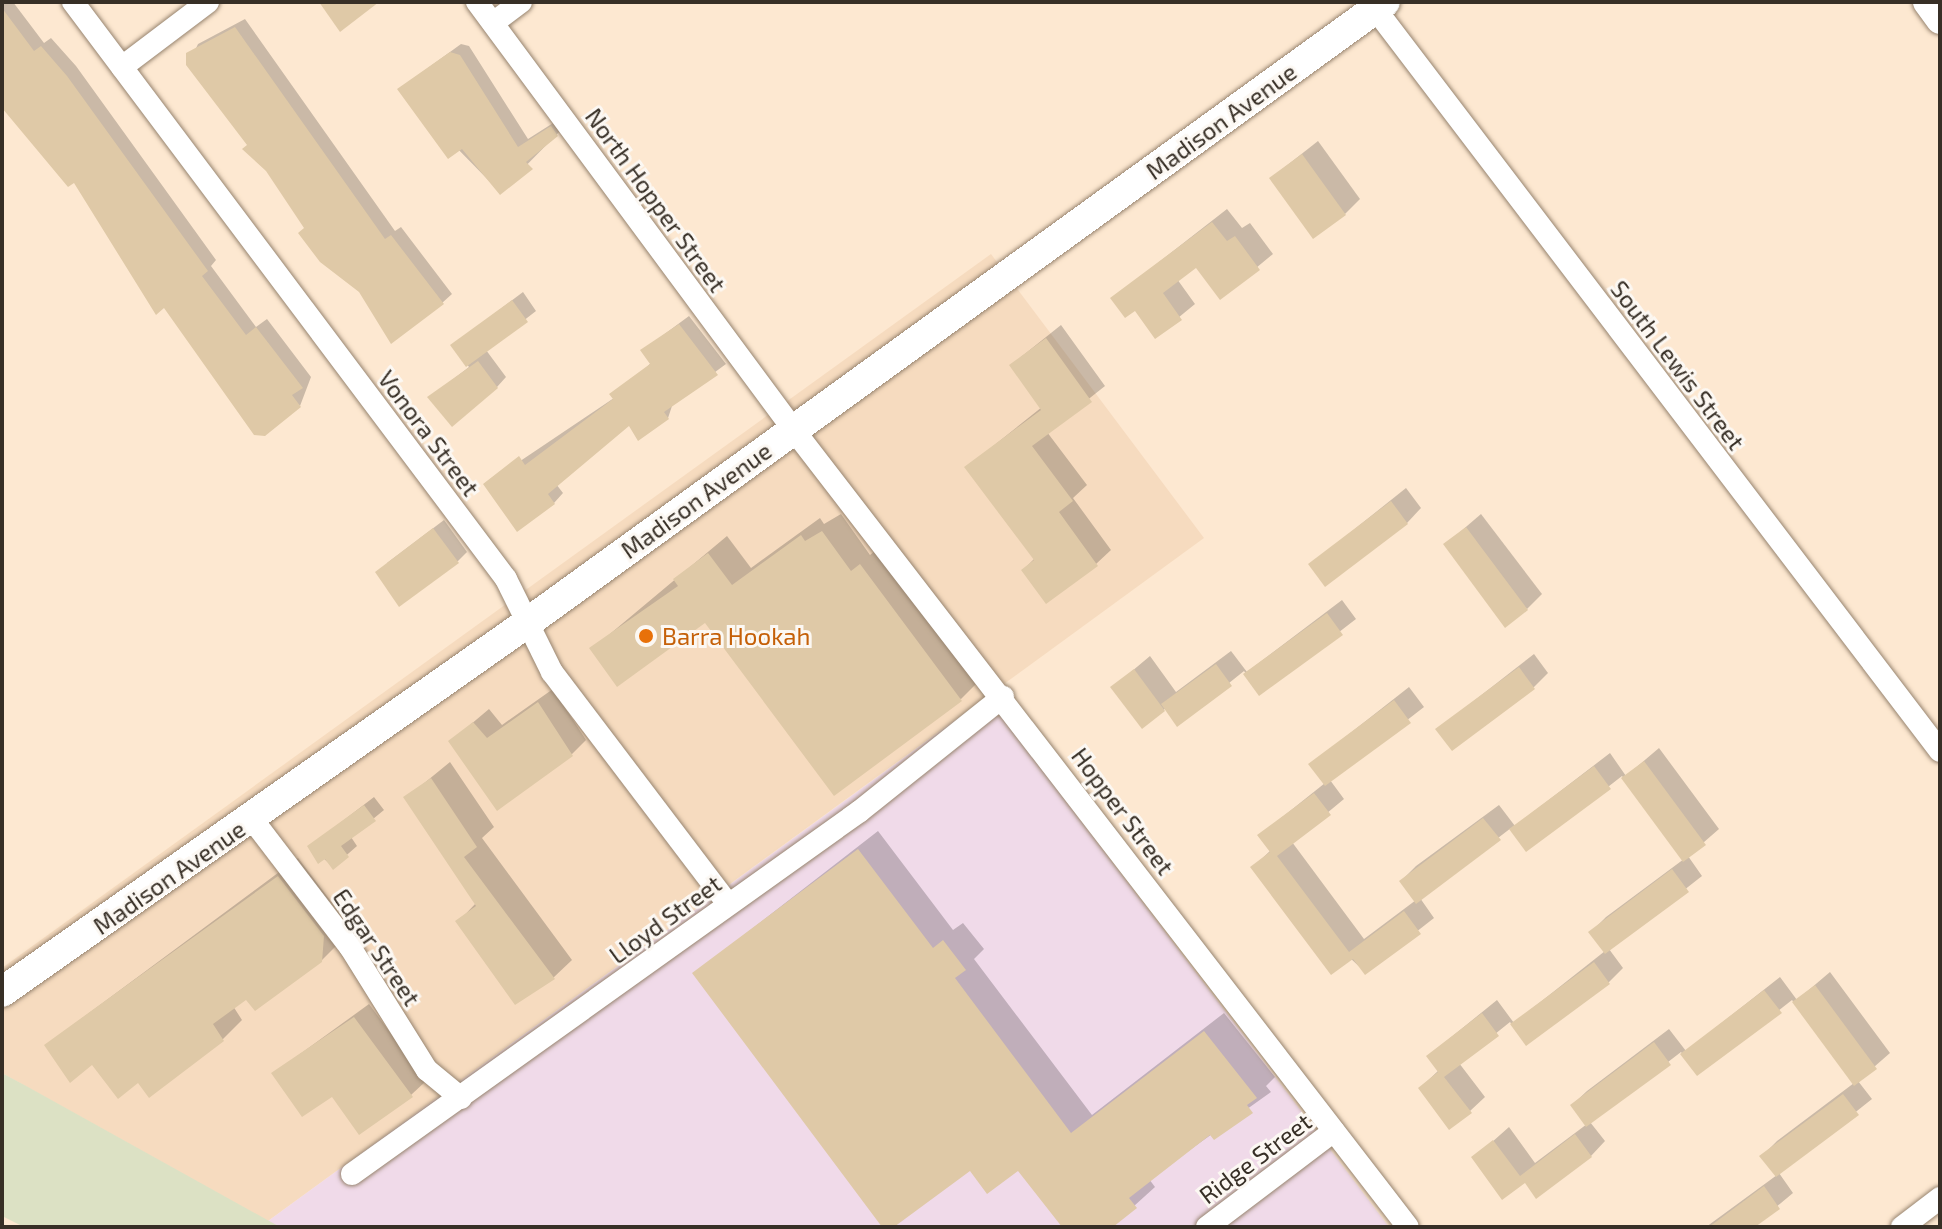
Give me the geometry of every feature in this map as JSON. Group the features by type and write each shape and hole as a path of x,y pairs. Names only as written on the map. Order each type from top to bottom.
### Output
{"main road":[{"name":"Madison Avenue","path":"2,992 527,623 1377,4"}],"street":[{"name":"Vonora Street","path":"73,2 506,579 552,672 728,904"},
{"path":"122,67 208,2"},
{"name":"North Hopper Street","path":"477,2 793,429"},
{"path":"493,23 521,2"},
{"path":"1927,2 1940,20"},
{"name":"South Lewis Street","path":"1377,4 1940,751"},
{"name":"Hopper Street","path":"793,429 1003,697 1408,1227"},
{"name":"Lloyd Street","path":"352,1174 728,904 1003,697"},
{"name":"Edgar Street","path":"252,819 350,947 427,1070 461,1098"},
{"name":"Ridge Street","path":"1207,1227 1334,1131"},
{"path":"1902,1227 1940,1198"}],"shaded area":[{"path":"991,254 1204,538 268,1221 2,1073 2,968"},
{"path":"987,697 1389,1227 280,1227 268,1221"}],"green space":[{"path":"2,1073 280,1227 24,1227 2,1216"}],"building":[{"path":"319,2 379,2 340,32"},
{"path":"2,8 34,51 41,46 67,76 208,271 202,276 246,335 256,327 303,388 292,395 301,407 265,436 254,435 164,308 156,315 74,183 68,187 2,108"},
{"path":"235,27 385,239 391,235 444,304 391,344 359,292 320,262 298,233 304,228 266,171 242,149 247,145 186,65 186,53"},
{"path":"450,52 460,55 518,147 551,126 558,136 526,162 533,169 500,195 462,149 448,159 397,89"},
{"path":"1302,154 1346,215 1313,239 1269,178"},
{"path":"1212,222 1227,241 1235,236 1260,270 1220,300 1196,268 1163,293 1182,320 1155,339 1135,311 1125,318 1110,298"},
{"path":"512,300 528,322 466,367 450,345"},
{"path":"679,324 718,375 664,412 669,419 638,441 629,426 548,494 555,504 517,532 483,484 519,456 525,465 613,399 609,394 650,364 640,350"},
{"path":"1046,338 1092,402 1032,446 1073,501 1059,512 1098,566 1046,604 1021,570 1034,560 964,467 1041,410 1009,365"},
{"path":"478,361 498,388 452,427 427,397"},
{"path":"1391,501 1408,524 1325,587 1308,564"},
{"path":"1466,527 1528,610 1505,628 1443,544"},
{"path":"433,528 459,563 399,607 375,572"},
{"path":"822,531 851,571 860,564 962,701 834,796 705,623 617,687 589,648 678,586 673,579 708,553 732,585 801,535 805,541"},
{"path":"1327,613 1343,635 1259,696 1243,674"},
{"path":"1216,664 1232,686 1177,727 1161,704"},
{"path":"1519,667 1535,689 1452,751 1435,729"},
{"path":"1134,669 1165,711 1142,729 1110,687"},
{"path":"1394,700 1411,723 1325,786 1308,764"},
{"path":"538,702 573,756 497,811 448,741 473,722 487,738"},
{"path":"1644,761 1706,845 1683,862 1621,778"},
{"path":"1594,766 1611,789 1526,852 1509,829"},
{"path":"431,778 477,847 464,857 555,979 515,1005 455,921 476,906 403,797"},
{"path":"1314,793 1331,815 1277,856 1349,952 1404,911 1421,934 1365,975 1353,959 1331,975 1250,867 1270,852 1257,835"},
{"path":"364,805 376,821 341,846 349,857 333,870 325,859 318,864 307,846"},
{"path":"1483,818 1501,840 1416,904 1399,881"},
{"path":"858,849 933,948 943,940 966,970 955,978 1071,1133 1204,1031 1257,1098 1247,1105 1253,1113 1214,1140 1210,1135 1129,1198 1137,1208 1113,1227 1062,1227 1018,1171 987,1194 970,1171 894,1227 882,1227 692,973"},
{"path":"1672,869 1689,892 1605,954 1588,932"},
{"path":"278,876 324,936 322,962 255,1011 246,1000 213,1024 224,1041 149,1098 138,1083 118,1099 92,1065 70,1083 44,1045"},
{"path":"1594,962 1610,984 1526,1046 1510,1024"},
{"path":"1815,985 1877,1069 1854,1086 1792,1002"},
{"path":"1764,990 1782,1013 1697,1076 1680,1054"},
{"path":"1482,1013 1499,1036 1444,1077 1472,1113 1449,1130 1418,1088 1438,1072 1426,1056"},
{"path":"354,1017 413,1097 359,1135 332,1097 302,1117 271,1073"},
{"path":"1654,1042 1671,1065 1586,1127 1570,1105"},
{"path":"1843,1094 1859,1115 1776,1177 1759,1156"},
{"path":"1575,1134 1592,1157 1536,1199 1525,1183 1502,1200 1471,1157 1493,1140 1520,1176"},
{"path":"1764,1186 1780,1209 1755,1227 1709,1227"}],"place":[{"name":"Barra Hookah","path":"646,636"}]}
